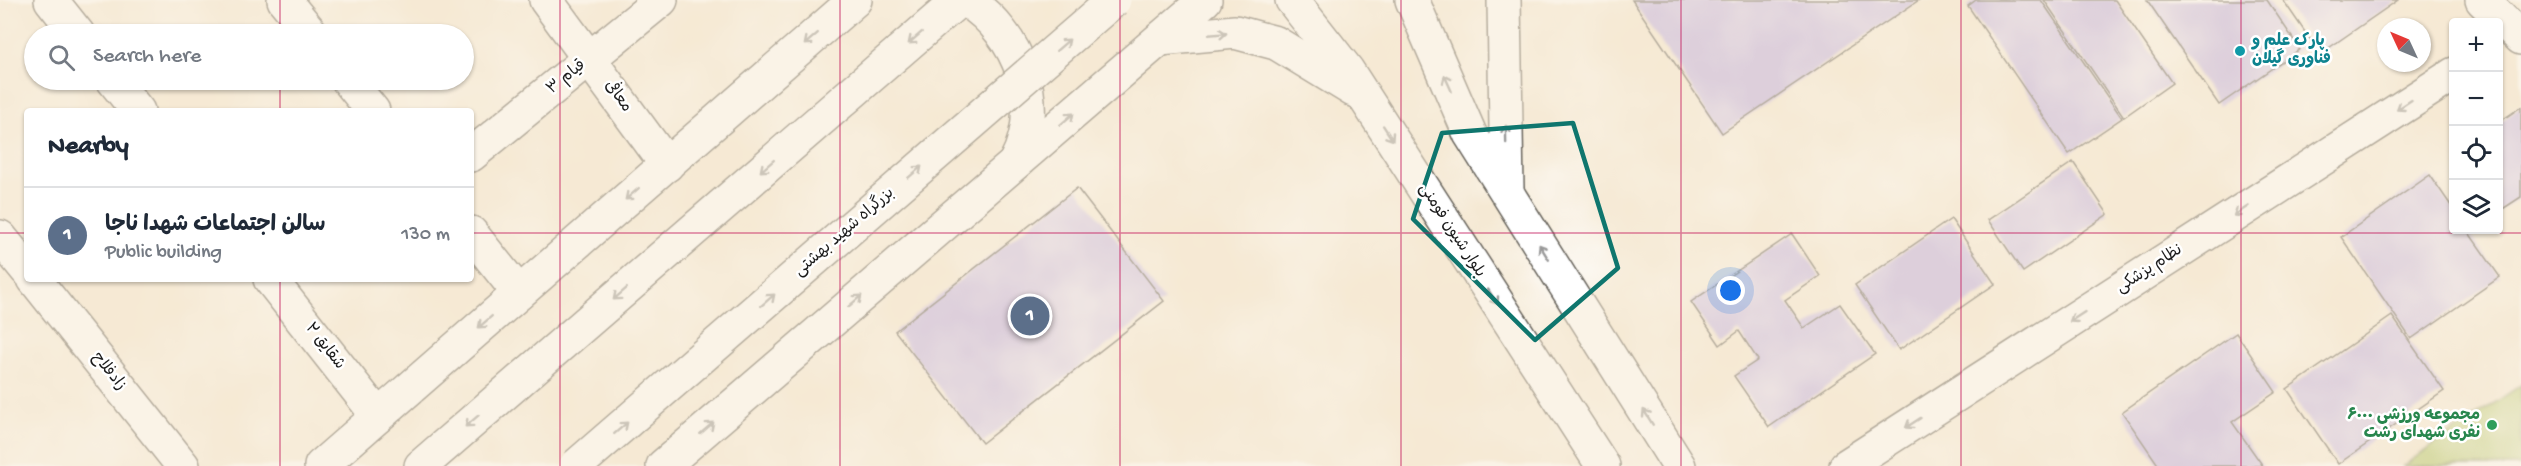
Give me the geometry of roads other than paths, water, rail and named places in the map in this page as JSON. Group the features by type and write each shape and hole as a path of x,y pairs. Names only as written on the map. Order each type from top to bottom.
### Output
{"main road":[{"path":"51,0 70,24"},
{"path":"284,0 304,24"},
{"name":"معافی","path":"546,0 666,165"},
{"name":"قیام ۳","path":"474,153 662,0"},
{"path":"321,466 855,0"},
{"path":"421,466 959,0"},
{"path":"966,0 1000,29 1012,46 1024,76 1028,117 1024,138 1015,163"},
{"name":"بزرگراه شهید بهشتی","path":"576,466 1114,0"},
{"path":"663,466 1205,0"},
{"name":"بلوار شیون فومنی","path":"1292,0 1365,97 1603,466"},
{"path":"1412,0 1470,134 1679,466"},
{"path":"1504,0 1507,192"},
{"path":"2482,0 2512,39"},
{"path":"1160,39 1235,32 1276,43 1365,97"},
{"name":"نظام پزشکی","path":"1846,466 2449,77"},
{"path":"121,90 136,108"},
{"path":"356,90 371,108"},
{"path":"0,237 24,266"},
{"path":"474,237 519,293"},
{"name":"زادفلاح","path":"36,282 183,466"},
{"name":"شقایق ۲","path":"272,282 378,416"}],"place":[{"name":"پارک علم و فناوری گیلان","path":"2240,51"},
{"name":"سالن اجتماعات شهدا ناجا","path":"1030,316"},
{"name":"مجموعه ورزشی ۶۰۰۰ نفری شهدای رشت","path":"2492,425"}]}
